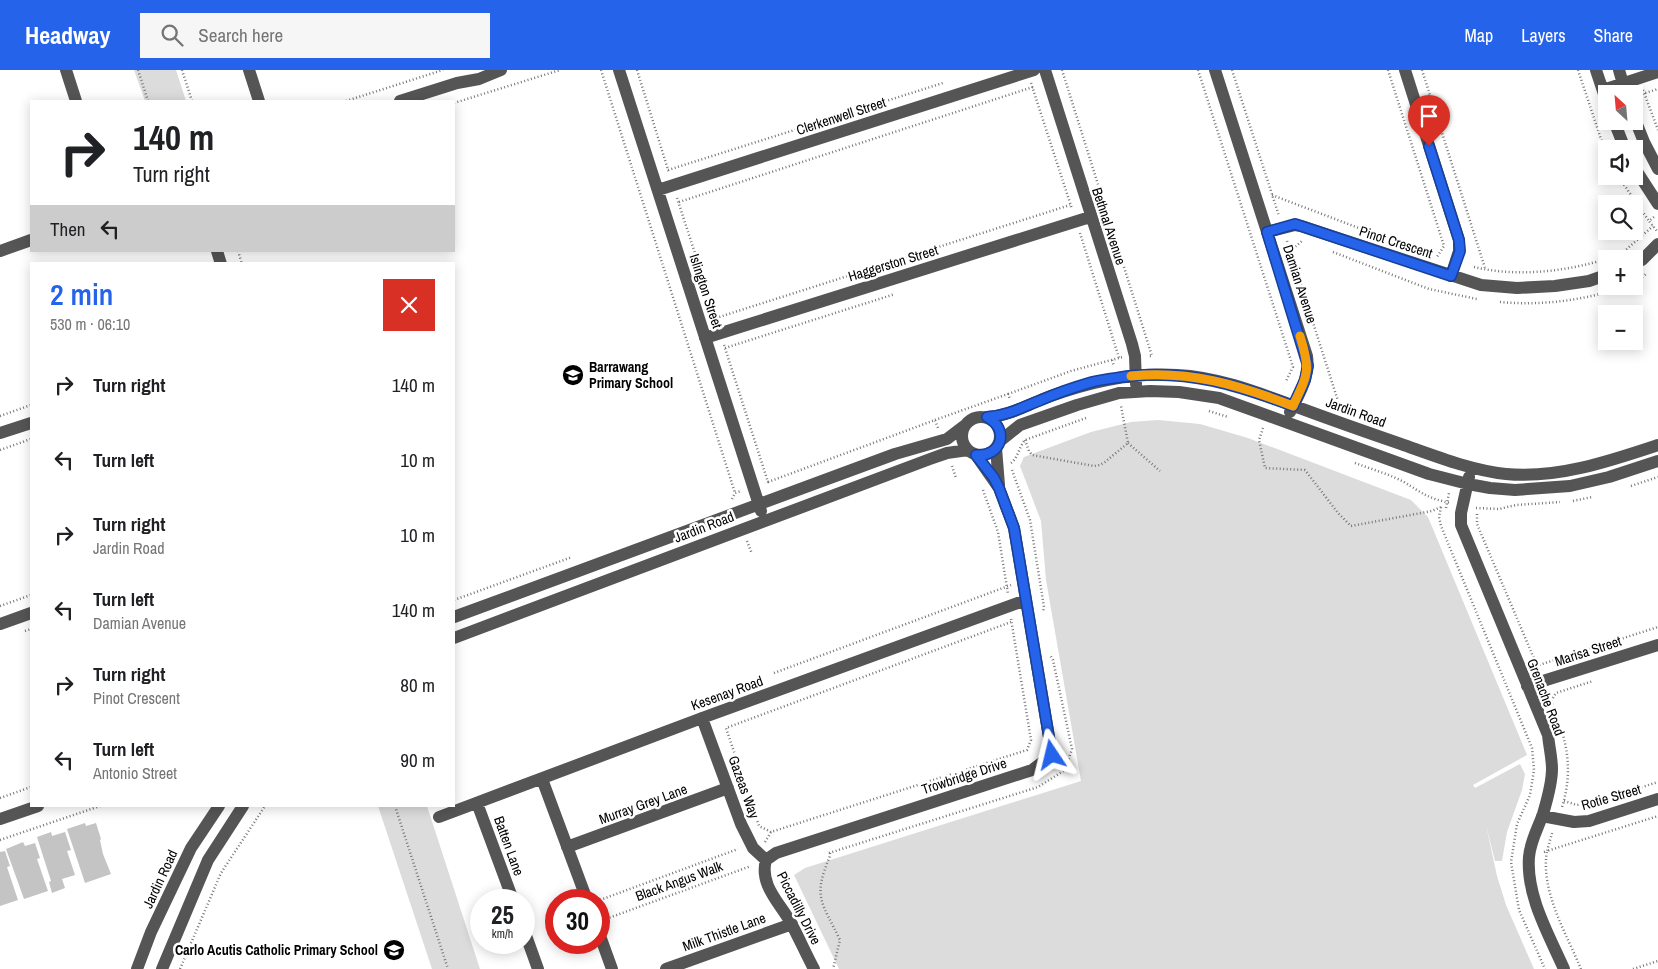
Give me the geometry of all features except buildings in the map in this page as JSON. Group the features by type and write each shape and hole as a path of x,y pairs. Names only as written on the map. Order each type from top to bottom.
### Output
{"street":[{"path":"66,70 76,100"},
{"path":"248,70 258,100"},
{"path":"457,83 477,70"},
{"path":"403,100 457,83 480,79 500,70"},
{"name":"Islington Street","path":"619,70 764,521"},
{"name":"Clerkenwell Street","path":"658,190 1034,70"},
{"name":"Bethnal Avenue","path":"1045,70 1132,344 1136,392"},
{"name":"Damian Avenue","path":"1215,70 1308,366 1305,380 1286,421"},
{"path":"1405,70 1459,240 1460,251 1451,276"},
{"path":"1596,70 1601,85"},
{"path":"1619,70 1626,85"},
{"path":"1634,85 1639,78 1658,72"},
{"path":"1639,130 1658,169"},
{"path":"1643,181 1658,204"},
{"name":"Haggerston Street","path":"705,338 1090,216"},
{"name":"Pinot Crescent","path":"1267,232 1295,224 1481,285 1517,288 1598,277"},
{"path":"0,251 30,240"},
{"path":"1643,259 1658,244"},
{"name":"Jardin Road","path":"987,417 1000,416 1093,382 1136,376 1178,374 1211,379 1252,391 1472,468 1508,474 1546,473 1583,467 1658,446"},
{"path":"998,445 1000,430 997,424 987,417 974,418 964,426 961,436 964,446 972,453 987,454 998,445 1020,425 1077,405 1136,392 1179,392 1219,398 1429,474 1468,484 1516,490 1570,486 1609,477 1658,461"},
{"path":"0,434 30,423"},
{"name":"Jardin Road","path":"455,617 895,454 946,439 964,426"},
{"name":"Trowbridge Drive","path":"998,445 999,488"},
{"name":"Jardin Road","path":"455,638 930,459 947,453 972,453"},
{"name":"Trowbridge Drive","path":"758,853 776,853 1032,770 1052,755 1014,528 994,478 972,453"},
{"name":"Grenache Road","path":"1472,468 1461,513 1461,525 1548,735 1552,770 1542,816 1534,834 1529,857 1529,877 1536,904 1564,969"},
{"name":"Kesenay Road","path":"439,817 702,718 1026,600"},
{"path":"0,624 30,613"},
{"name":"Marisa Street","path":"1528,686 1658,645"},
{"name":"Gazeas Way","path":"702,718 741,824 758,853"},
{"path":"542,779 583,889"},
{"name":"Murray Grey Lane","path":"567,847 728,788"},
{"name":"Rotie Street","path":"1542,816 1574,822 1589,820 1658,799"},
{"name":"Batten Lane","path":"477,803 509,889"},
{"path":"0,819 35,807"},
{"name":"Jardin Road","path":"136,969 151,932 191,848 218,807"},
{"path":"162,969 208,860 243,807"},
{"name":"Piccadilly Drive","path":"758,853 771,892 792,924 814,969"},
{"name":"Milk Thistle Lane","path":"666,969 792,924"},
{"path":"533,954 538,969"},
{"path":"607,954 612,969"}],"path":[{"path":"138,70 148,100"},
{"path":"182,70 192,100"},
{"path":"349,100 443,70"},
{"path":"455,103 560,70"},
{"path":"601,70 735,493"},
{"path":"1198,70 1293,367 1286,381"},
{"path":"1388,70 1444,246 1437,257 1485,268 1514,272 1557,270 1598,261"},
{"path":"1422,70 1485,268"},
{"path":"1578,70 1601,140"},
{"path":"1639,78 1658,130"},
{"path":"668,170 947,82"},
{"path":"679,202 1032,87"},
{"path":"1644,94 1658,89"},
{"path":"1623,185 1658,232"},
{"path":"1272,195 1391,240"},
{"path":"716,318 1070,205"},
{"path":"1649,221 1658,214"},
{"path":"1626,250 1653,226"},
{"path":"1008,394 1071,370 1119,358"},
{"path":"0,416 30,405"},
{"path":"1113,410 1130,407"},
{"path":"1122,408 1128,443 1160,471"},
{"path":"1208,411 1235,420"},
{"path":"998,469 1014,462 1021,444 1025,440 1086,418"},
{"path":"1263,428 1259,440 1265,468 1305,470 1350,526 1432,511 1441,507 1439,517 1441,526 1532,748 1534,770 1530,795 1517,824 1511,862 1519,910 1545,969"},
{"path":"0,450 30,439"},
{"path":"1025,440 1032,455 1094,466 1105,462 1128,443"},
{"path":"1347,460 1403,482 1428,497 1463,506 1484,509 1499,508 1576,500 1593,496"},
{"path":"1010,463 1030,520 1044,607 1043,614"},
{"path":"956,478 952,467 960,464"},
{"path":"1628,487 1658,477"},
{"path":"758,853 771,832 1027,750 1030,740 998,532 982,487"},
{"path":"748,542 752,554"},
{"path":"774,673 1023,581 1040,580"},
{"path":"0,606 30,595"},
{"path":"771,832 759,826 726,728 1012,622"},
{"path":"1521,671 1658,627"},
{"path":"829,853 1038,787 1065,770 1072,749 1053,660 1048,653"},
{"path":"1552,702 1556,693 1593,681"},
{"path":"1564,801 1577,805 1595,802 1658,782"},
{"path":"0,798 30,787"},
{"path":"0,840 97,807"},
{"path":"180,969 220,873 264,807"},
{"path":"395,807 448,969"},
{"path":"1581,969 1549,894 1545,864 1547,851 1658,816"},
{"path":"824,838 830,856 822,876 820,893 823,908 840,940 833,969"},
{"name":"Black Angus Walk","path":"610,897 758,853"},
{"name":"Black Angus Walk","path":"610,917 758,853"},
{"path":"1633,969 1658,961"}],"shaded area":[{"path":"134,70 176,70 186,100 145,100"},
{"path":"1158,420 1200,424 1248,438 1411,500 1428,517 1527,755 1473,785 1475,788 1520,764 1525,774 1522,790 1507,832 1502,861 1495,861 1486,825 1497,876 1506,905 1534,969 839,969 794,875 805,868 1081,781 1046,580 1041,521 1020,466 1024,457 1091,432 1131,422"},
{"path":"378,807 427,807 470,938 470,954 475,954 480,969 432,969"}],"slow traffic":[{"path":"1131,376 1178,374 1211,379 1293,406 1305,380 1308,366 1307,356 1300,336"}],"place":[{"name":"Barrawang Primary School","path":"573,375"},
{"name":"Carlo Acutis Catholic Primary School","path":"394,950"}],"route":[{"path":"1052,755 1014,528 994,478 976,455 992,452 1000,442 1000,430 997,424 987,417 1000,416 1093,382 1149,375 1178,374 1211,379 1293,406 1305,380 1308,366 1307,356 1267,232 1295,224 1451,276 1460,251 1459,240 1429,146"}]}
